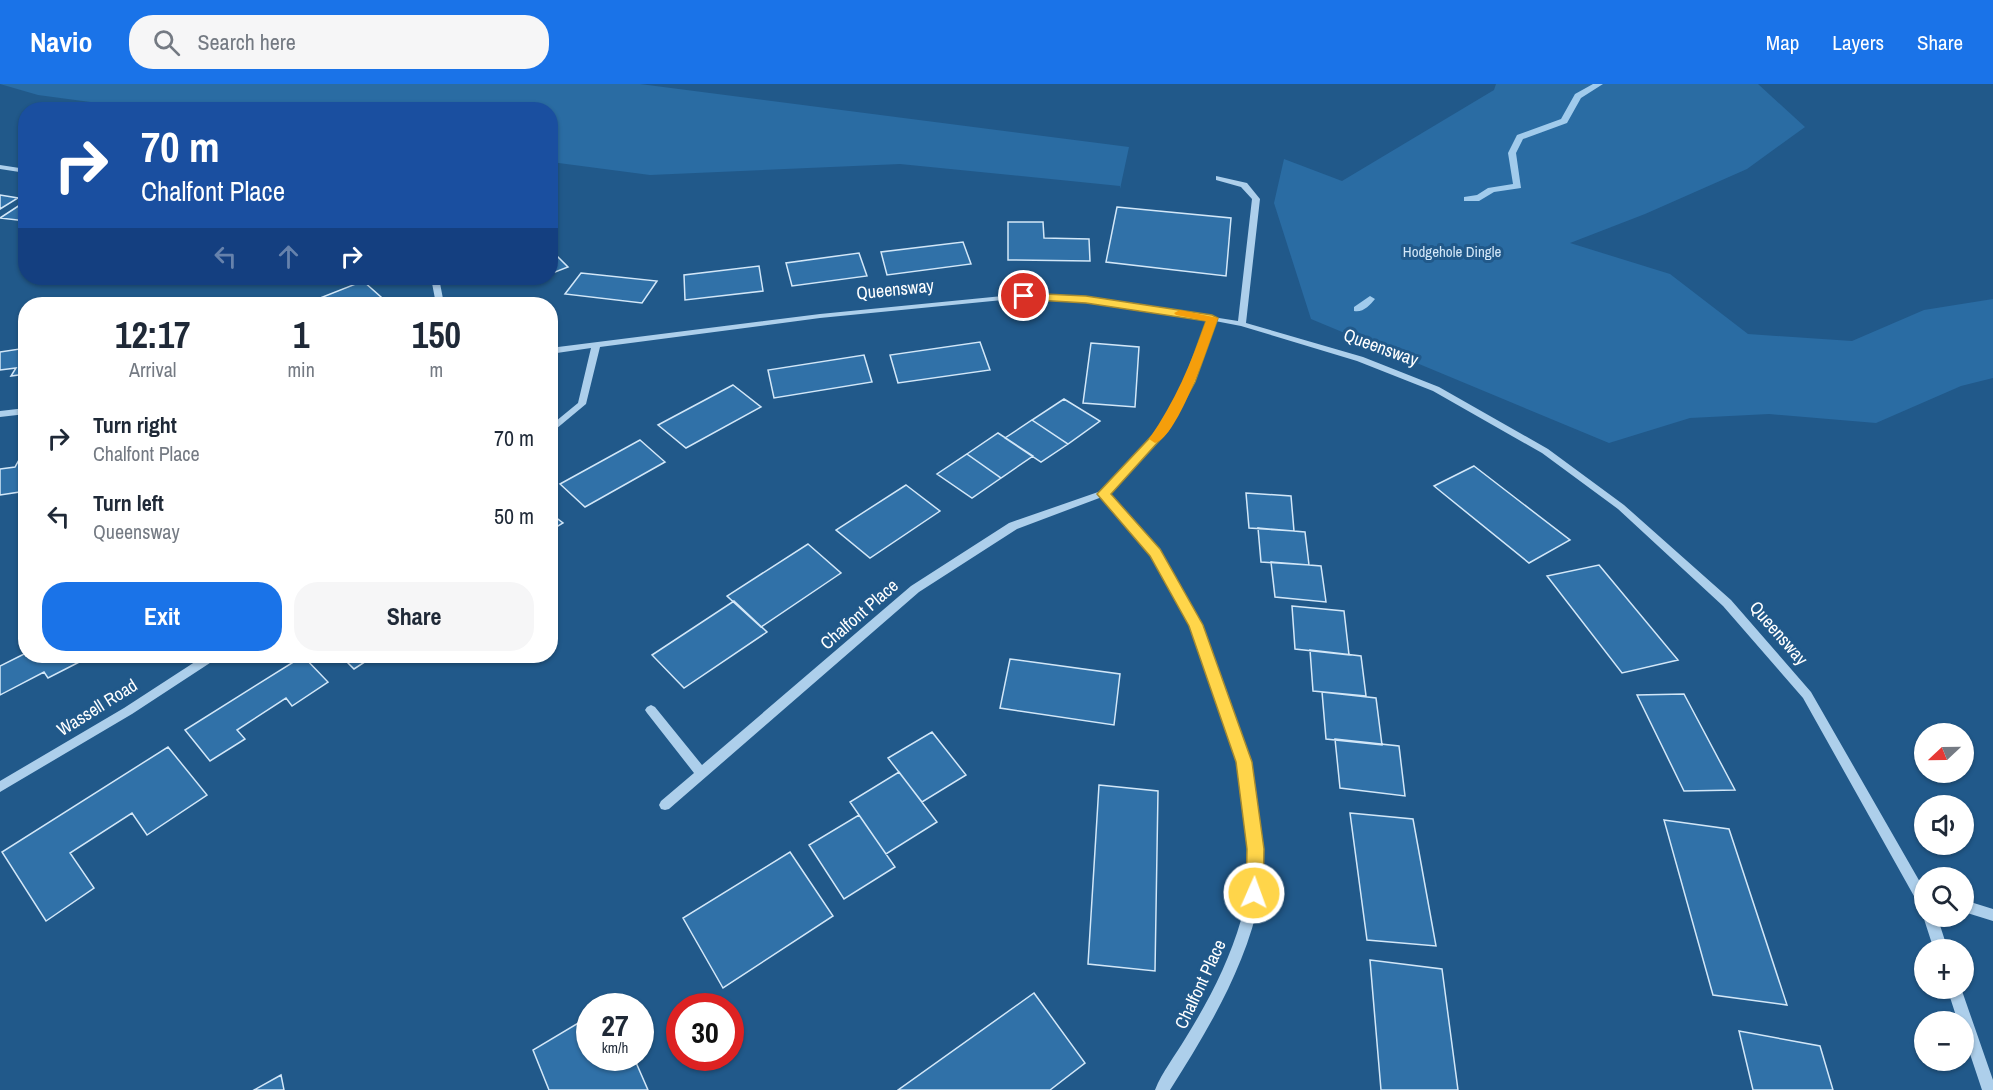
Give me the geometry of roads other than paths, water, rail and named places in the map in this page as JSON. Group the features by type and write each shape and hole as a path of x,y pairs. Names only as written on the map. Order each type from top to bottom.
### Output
{"street":[{"path":"0,167 18,170"},
{"path":"1219,178 1244,185 1256,199 1242,324"},
{"name":"Queensway","path":"558,350 820,316 1024,296 1086,300 1212,318 1242,324 1360,358 1436,389 1545,451 1621,507 1727,603 1807,695 1914,880"},
{"name":"Chalfont Place","path":"664,805 915,589 1013,526 1104,494 1162,431 1190,382 1212,318"},
{"path":"558,424 582,404 596,346"},
{"path":"0,414 18,412"},
{"name":"Chalfont Place","path":"1104,494 1155,552 1196,625 1244,762 1256,849 1254,893 1239,941 1206,1021 1162,1090"},
{"name":"Wassell Road","path":"0,787 128,711 201,663"},
{"path":"651,710 701,773"},
{"path":"1974,909 1993,915"},
{"path":"1958,999 1989,1090"}],"waterway":[{"path":"1467,199 1479,198 1491,190 1518,186 1512,153 1520,137 1564,121 1578,96 1599,84"},
{"path":"1358,309 1370,299"}],"park label":[{"name":"Hodgehole Dingle","path":"1452,251"}]}
